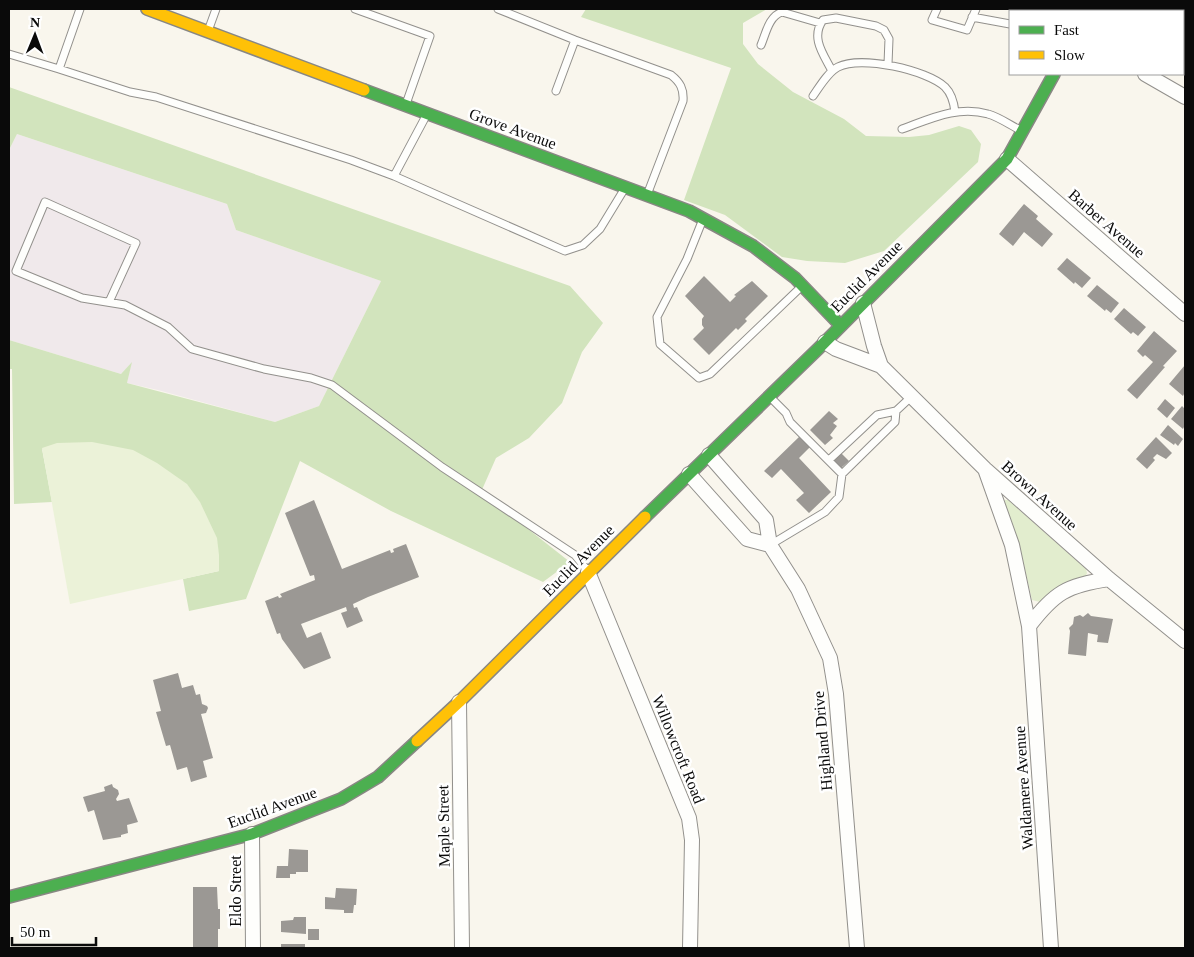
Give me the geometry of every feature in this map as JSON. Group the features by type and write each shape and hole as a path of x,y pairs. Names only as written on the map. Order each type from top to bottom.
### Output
{"main road":[{"name":"Grove Avenue","path":"147,9 689,211 752,246 795,278 840,325"},
{"name":"Euclid Avenue","path":"9,897 252,834 341,799 378,777 459,702 588,572 825,342 1007,159 1053,75"}],"street":[{"path":"1147,75 1185,97"},
{"name":"Barber Avenue","path":"1007,159 1185,314"},
{"name":"Brown Avenue","path":"863,303 881,366 984,469 1109,579 1185,640"},
{"name":"Brown Avenue","path":"825,342 836,349 881,366"},
{"name":"Highland Drive","path":"709,455 766,520 770,545 798,589 830,658 836,694 857,948"},
{"name":"Waldamere Avenue","path":"984,469 1012,545 1029,626 1051,948"},
{"path":"689,474 747,539 770,545"},
{"name":"Willowcroft Road","path":"588,572 689,818 692,840 690,948"},
{"path":"1029,626 1045,605 1067,588 1087,582 1109,579"},
{"name":"Maple Street","path":"459,702 462,948"},
{"name":"Eldo Street","path":"252,834 253,948"}],"lane":[{"path":"59,70 80,9"},
{"path":"208,31 216,9"},
{"path":"355,9 430,36 406,105"},
{"path":"498,9 575,40 671,75 678,80 682,86 683,101 646,195"},
{"path":"937,9 932,20 966,30 976,9"},
{"path":"761,45 772,17 782,12 820,23"},
{"path":"972,17 1009,24"},
{"path":"832,71 816,38 818,27 822,20 836,18 876,26 884,30 889,39 888,64"},
{"path":"556,91 575,40"},
{"path":"9,54 130,92 156,97 351,160 394,176 565,251 583,245 600,229 625,187"},
{"path":"813,96 832,71 839,66 853,63 882,63 930,78 946,87 954,102 955,112"},
{"path":"902,129 942,114 962,110 988,114 1022,131"},
{"path":"394,176 427,113"},
{"path":"109,302 136,243 45,202 16,271 82,298 125,305 168,327 192,349 264,370 311,378 332,385 442,466 575,555 588,572"},
{"path":"703,219 687,259 657,317 660,344 699,378 710,374 803,286"},
{"path":"768,396 786,412 790,422 842,474"},
{"path":"829,460 877,415 896,411 911,397"},
{"path":"770,545 825,512 839,498 842,474 895,422 896,411"}],"shaded area":[{"path":"17,134 227,204 236,230 381,281 319,406 275,422 127,383 131,364 121,374 9,340 9,150"}],"green space":[{"path":"586,9 767,9 743,23 743,44 758,64 793,92 844,119 866,136 909,137 929,135 959,126 971,130 981,144 978,162 884,251 845,263 807,261 782,257 725,215 684,200 731,68 581,17"},
{"path":"9,87 570,286 603,323 582,352 562,403 529,438 496,458 481,492 570,562 543,582 391,511 300,461 246,599 189,611 183,579 219,571 42,449 52,502 14,504 12,369 9,369 9,340 121,374 132,362 127,383 275,422 319,406 381,281 236,230 227,204 17,134 9,150"},
{"path":"92,442 133,450 157,463 187,484 200,502 217,538 219,571 70,604 42,448 57,443"},
{"path":"1004,500 1008,500 1086,569 1085,578 1055,588 1040,602 1032,600 1021,552"}],"building":[{"path":"1024,204 1038,216 1036,219 1053,234 1042,247 1024,232 1013,246 999,234"},
{"path":"1067,258 1091,278 1082,288 1075,282 1074,284 1057,269"},
{"path":"704,276 730,302 736,296 734,295 752,281 768,296 745,319 747,321 738,330 736,328 709,355 693,339 704,328 702,319 704,316 685,296"},
{"path":"1097,285 1119,303 1111,313 1106,309 1105,311 1087,296"},
{"path":"1124,308 1146,327 1138,336 1133,332 1131,334 1114,319"},
{"path":"1154,331 1177,351 1137,399 1127,390 1153,362 1145,355 1143,357 1137,351"},
{"path":"1185,365 1185,392 1183,396 1169,384"},
{"path":"1165,399 1175,408 1167,418 1157,409"},
{"path":"1182,406 1185,409 1185,425 1183,429 1171,419"},
{"path":"829,411 838,419 833,423 837,426 830,435 833,438 825,445 810,430"},
{"path":"1168,425 1183,439 1178,446 1160,435"},
{"path":"800,436 810,447 799,458 831,492 809,513 796,500 804,493 781,469 772,478 764,471"},
{"path":"1156,437 1172,453 1166,459 1157,454 1153,458 1155,460 1147,469 1136,459"},
{"path":"841,453 849,461 841,468 833,460"},
{"path":"314,500 342,569 390,550 391,553 394,552 393,549 406,544 419,577 353,604 354,608 357,607 363,621 347,628 341,613 347,611 346,607 301,624 307,638 321,632 331,658 304,669 282,639 280,633 277,634 265,601 278,596 279,598 282,597 280,594 315,580 314,575 310,576 285,513"},
{"path":"1088,613 1091,616 1113,619 1108,643 1097,642 1098,635 1088,633 1086,656 1068,654 1069,628 1073,624 1074,617 1080,615 1083,617"},
{"path":"178,673 182,688 193,685 196,695 200,694 202,704 208,708 206,713 201,714 213,758 203,761 207,777 191,782 187,767 177,770 170,745 166,746 156,712 161,711 153,680"},
{"path":"112,784 118,790 117,801 129,798 138,822 127,825 128,833 121,835 121,837 103,840 94,810 88,812 83,797 105,791 104,787"},
{"path":"289,849 308,850 308,872 290,874 290,878 276,878 277,866 288,866"},
{"path":"193,887 217,887 218,909 220,909 218,948 193,948"},
{"path":"336,888 357,889 356,905 354,905 353,913 344,913 344,910 325,909 325,897 335,898"},
{"path":"294,917 306,917 306,934 281,932 281,921 293,920"},
{"path":"308,929 319,929 319,940 308,940"},
{"path":"281,944 305,944 305,948 281,948"}],"traffic: fast":[{"path":"645,517 819,348 1007,159 1053,75"},
{"path":"364,90 689,211 753,246 795,278 840,325"},
{"path":"9,897 252,834 341,799 378,777 417,741"}],"traffic: slow":[{"path":"147,9 364,90"},
{"path":"417,741 459,702 645,517"}]}
